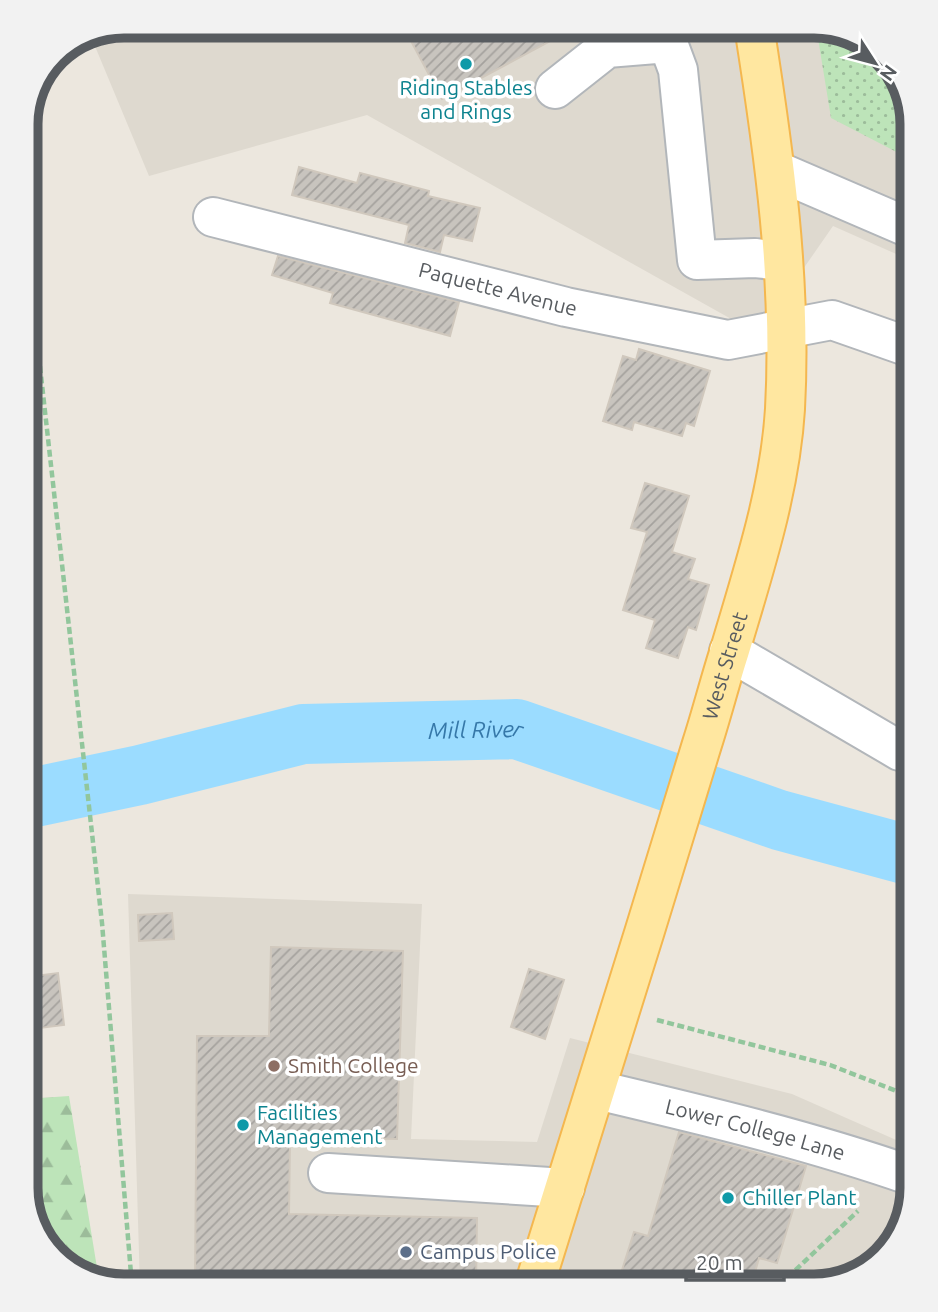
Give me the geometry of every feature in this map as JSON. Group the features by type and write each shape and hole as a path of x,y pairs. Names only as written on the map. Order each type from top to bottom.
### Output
{"main road":[{"name":"West Street","path":"538,1274 597,1090 715,701 759,549 778,463 785,411 786,327 775,170 756,39"}],"street":[{"path":"555,89 607,48 668,43 678,70 697,260 755,258 782,261"},
{"path":"775,170 900,224"},
{"name":"Paquette Avenue","path":"213,217 566,307 728,340 832,320 900,344"},
{"path":"729,651 900,751"},
{"name":"Lower College Lane","path":"597,1090 761,1130 900,1172"},
{"path":"328,1173 565,1188"}],"path":[{"path":"39,355 102,923 131,1273"},
{"path":"657,1020 830,1065 900,1092"},
{"path":"791,1274 858,1211"}],"shaded area":[{"path":"125,38 819,39 836,41 866,56 882,72 897,102 900,125 900,256 833,226 758,334 367,115 149,176 94,44"},
{"name":"Smith College","path":"128,894 422,904 411,1139 537,1142 570,1038 792,1094 900,1142 899,1199 888,1230 866,1256 846,1267 825,1273 140,1273"}],"green space":[{"path":"818,39 836,41 856,50 882,72 897,102 900,154 831,118"},
{"path":"69,1096 97,1269 77,1259 56,1240 41,1210 38,1187 38,1098"}],"building":[{"name":"Riding Stables and Rings","path":"410,38 554,39 442,99"},
{"path":"299,167 357,183 360,173 429,191 428,196 480,208 472,241 444,235 440,252 405,243 409,225 292,195"},
{"path":"278,256 459,302 450,336 330,303 333,293 272,275"},
{"path":"639,349 710,371 694,426 686,423 682,436 634,422 632,430 603,421 623,356 636,360"},
{"path":"645,483 689,496 672,552 695,559 688,579 709,585 696,630 688,627 678,658 646,648 655,620 623,610 647,532 631,528"},
{"path":"172,913 174,939 139,941 138,915"},
{"path":"271,947 403,951 397,1139 290,1137 289,1214 477,1218 476,1274 195,1273 197,1036 269,1036"},
{"path":"529,969 564,980 545,1039 511,1027"},
{"path":"58,973 64,1025 38,1028 38,975"},
{"name":"Chiller Plant","path":"679,1132 806,1166 777,1263 759,1258 754,1274 621,1274 634,1232 648,1236"}],"waterway":[{"name":"Mill River","path":"38,796 140,775 303,734 517,729 779,820 900,853"}],"place":[{"name":"Riding Stables and Rings","path":"466,64"},
{"name":"Smith College","path":"274,1066"},
{"name":"Facilities Management","path":"243,1125"},
{"name":"Chiller Plant","path":"728,1198"},
{"name":"Campus Police","path":"406,1252"}]}
